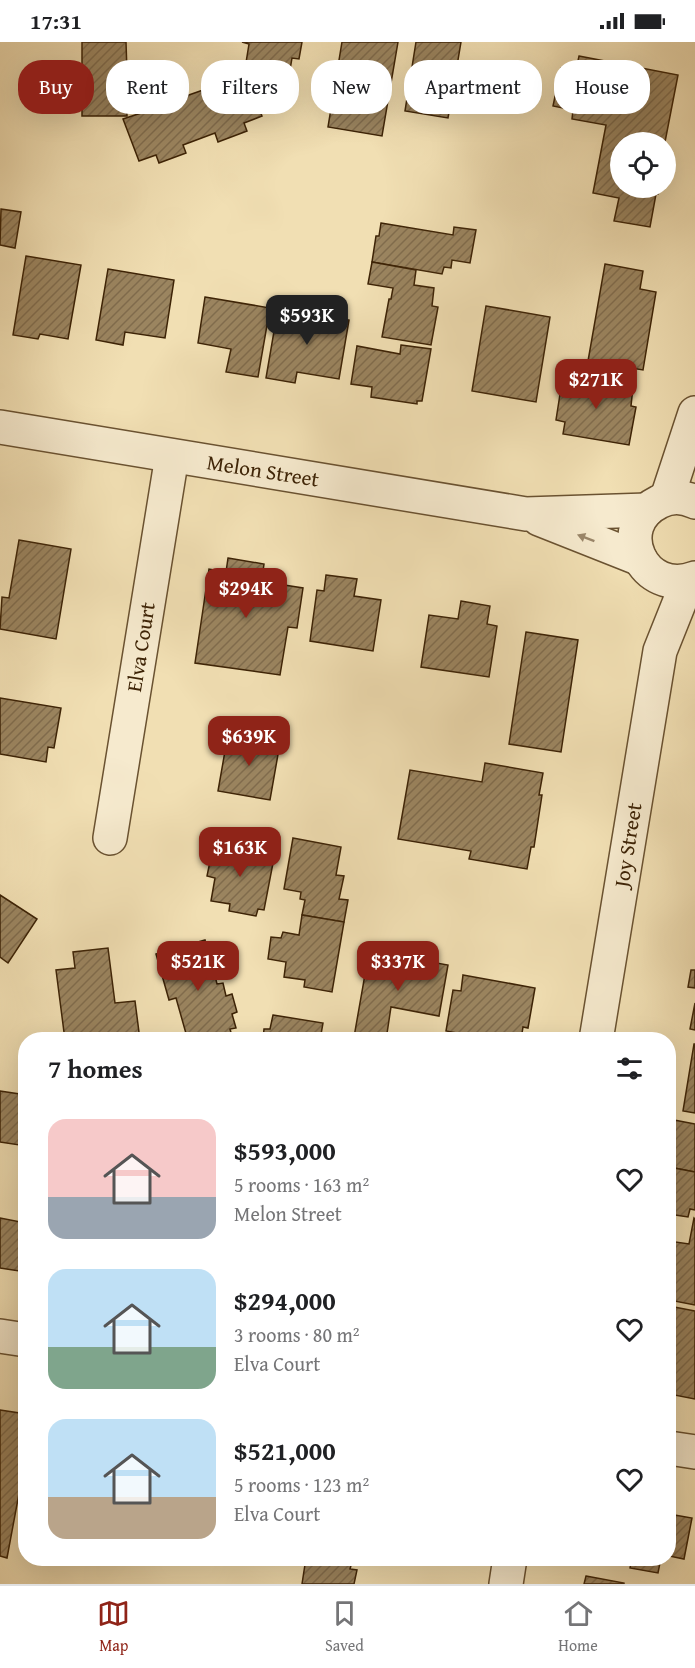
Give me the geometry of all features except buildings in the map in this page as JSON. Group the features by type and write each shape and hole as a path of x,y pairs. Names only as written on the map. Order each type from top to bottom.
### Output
{"street":[{"path":"670,503 695,413"},
{"name":"Melon Street","path":"0,427 526,514 670,503"},
{"name":"Elva Court","path":"110,838 172,456"},
{"name":"Joy Street","path":"660,651 647,567 636,552 635,537 638,523 670,503"},
{"name":"Melon Street","path":"526,514 676,582 691,580"},
{"name":"Joy Street","path":"597,1032 660,651 691,580"},
{"path":"0,1336 18,1339"},
{"path":"676,1449 695,1452"},
{"path":"506,1584 509,1566"}]}
